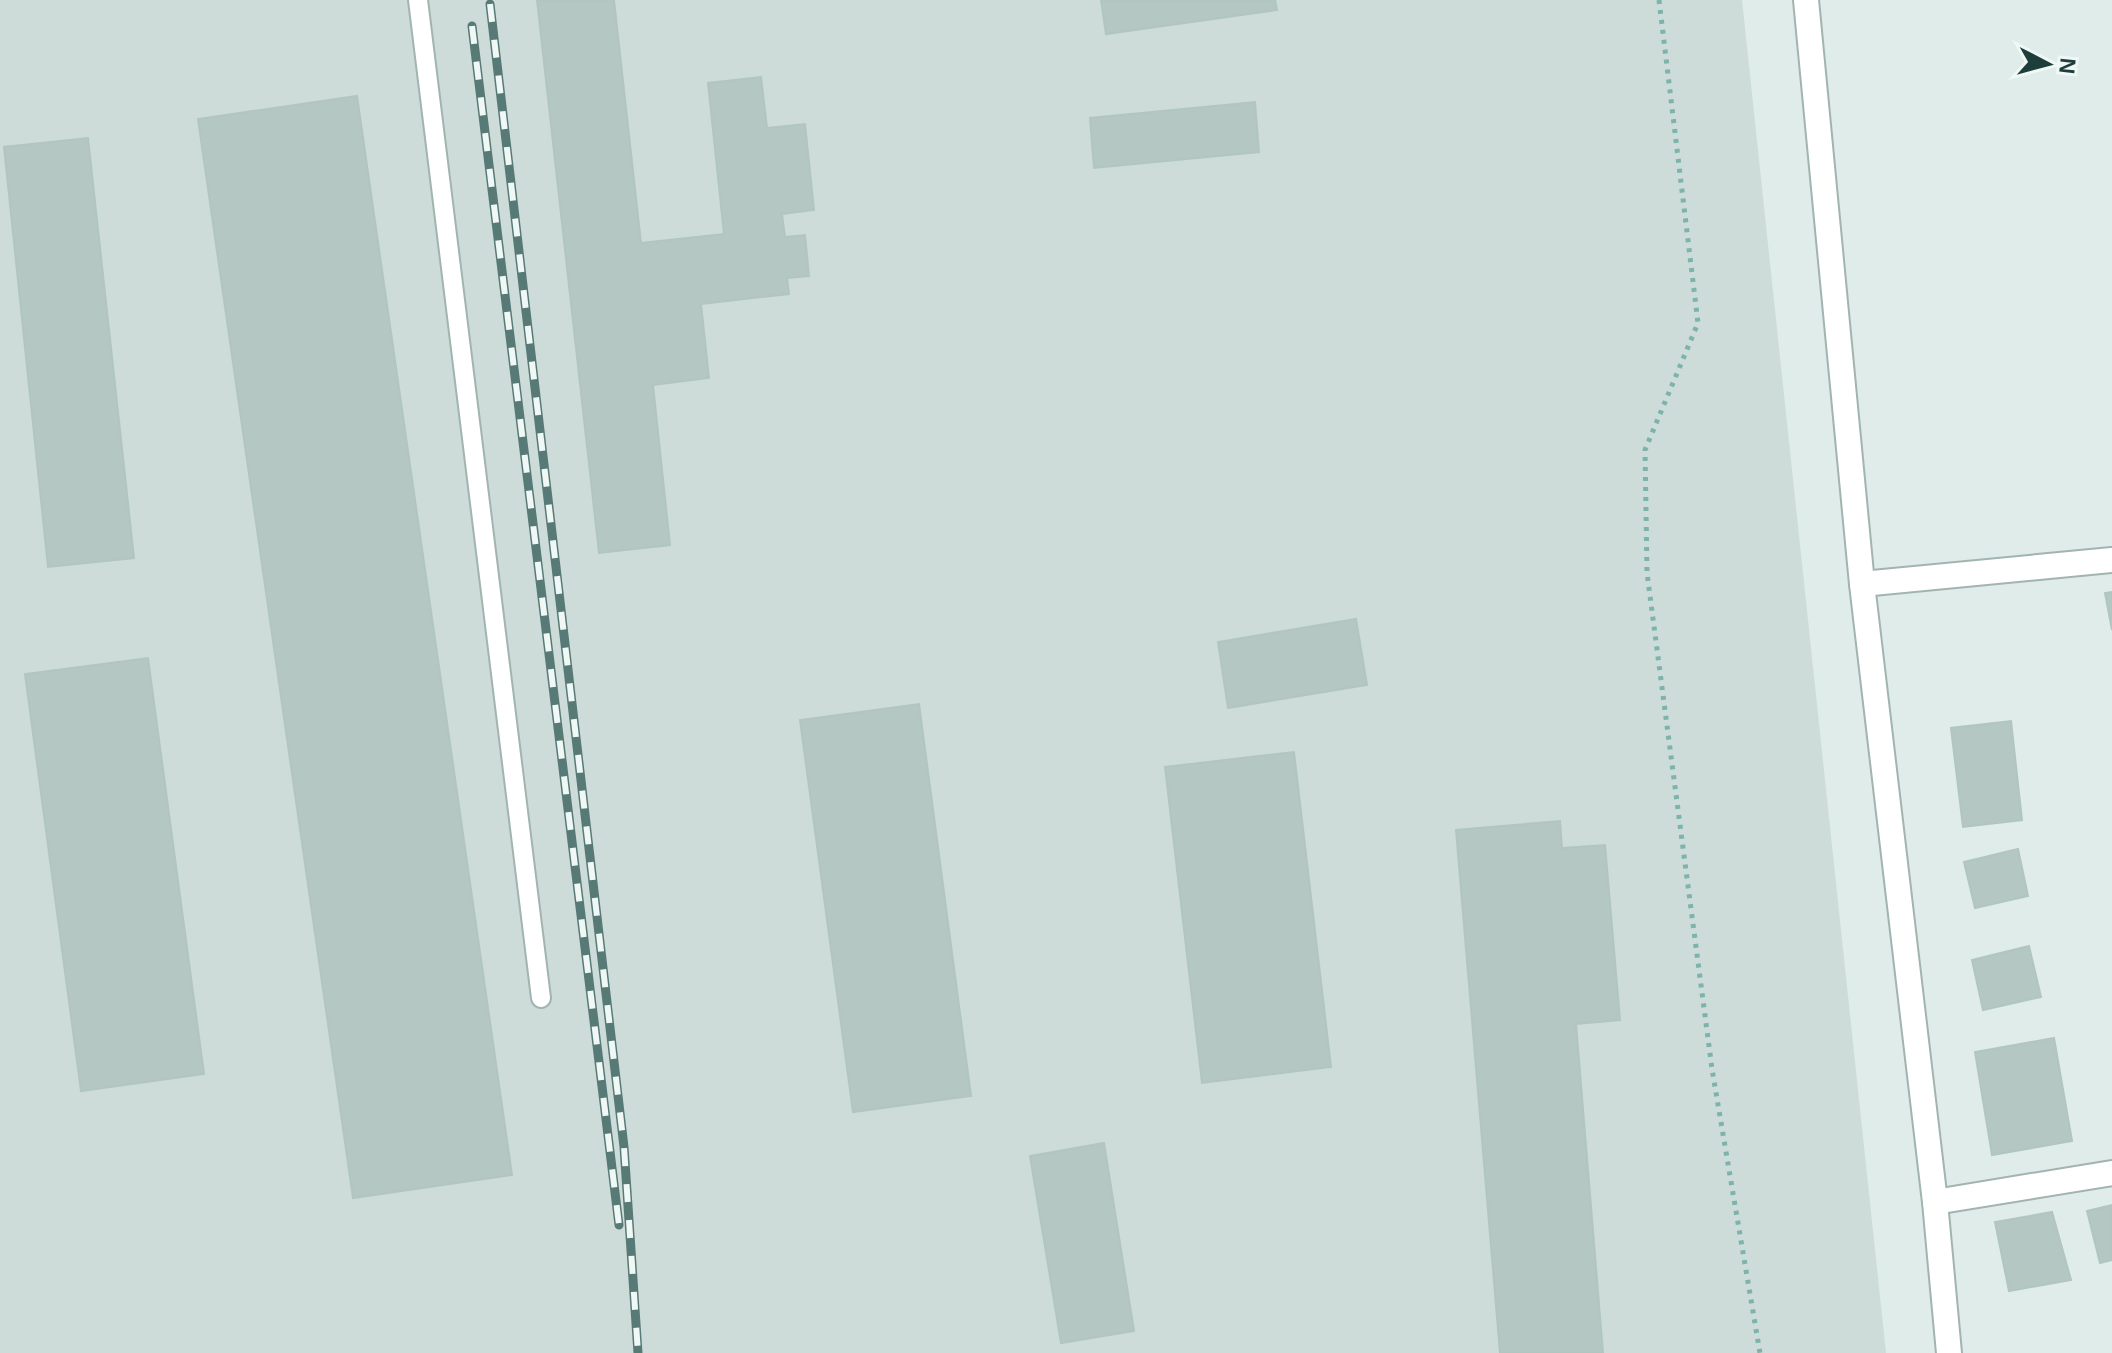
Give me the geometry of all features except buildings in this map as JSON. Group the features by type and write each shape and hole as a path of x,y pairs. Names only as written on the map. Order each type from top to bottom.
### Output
{"street":[{"path":"1806,0 1862,584 1935,1202 1949,1353"},
{"path":"1862,584 2112,560"},
{"path":"1935,1202 2112,1173"}],"lane":[{"path":"418,0 541,998"}],"path":[{"path":"1659,0 1698,323 1645,450 1647,573 1712,1069 1760,1353"}],"shaded area":[{"path":"0,0 1742,0 1886,1353 0,1353"}],"railway":[{"path":"490,4 624,1147 638,1353"},
{"path":"472,26 619,1225"}]}
